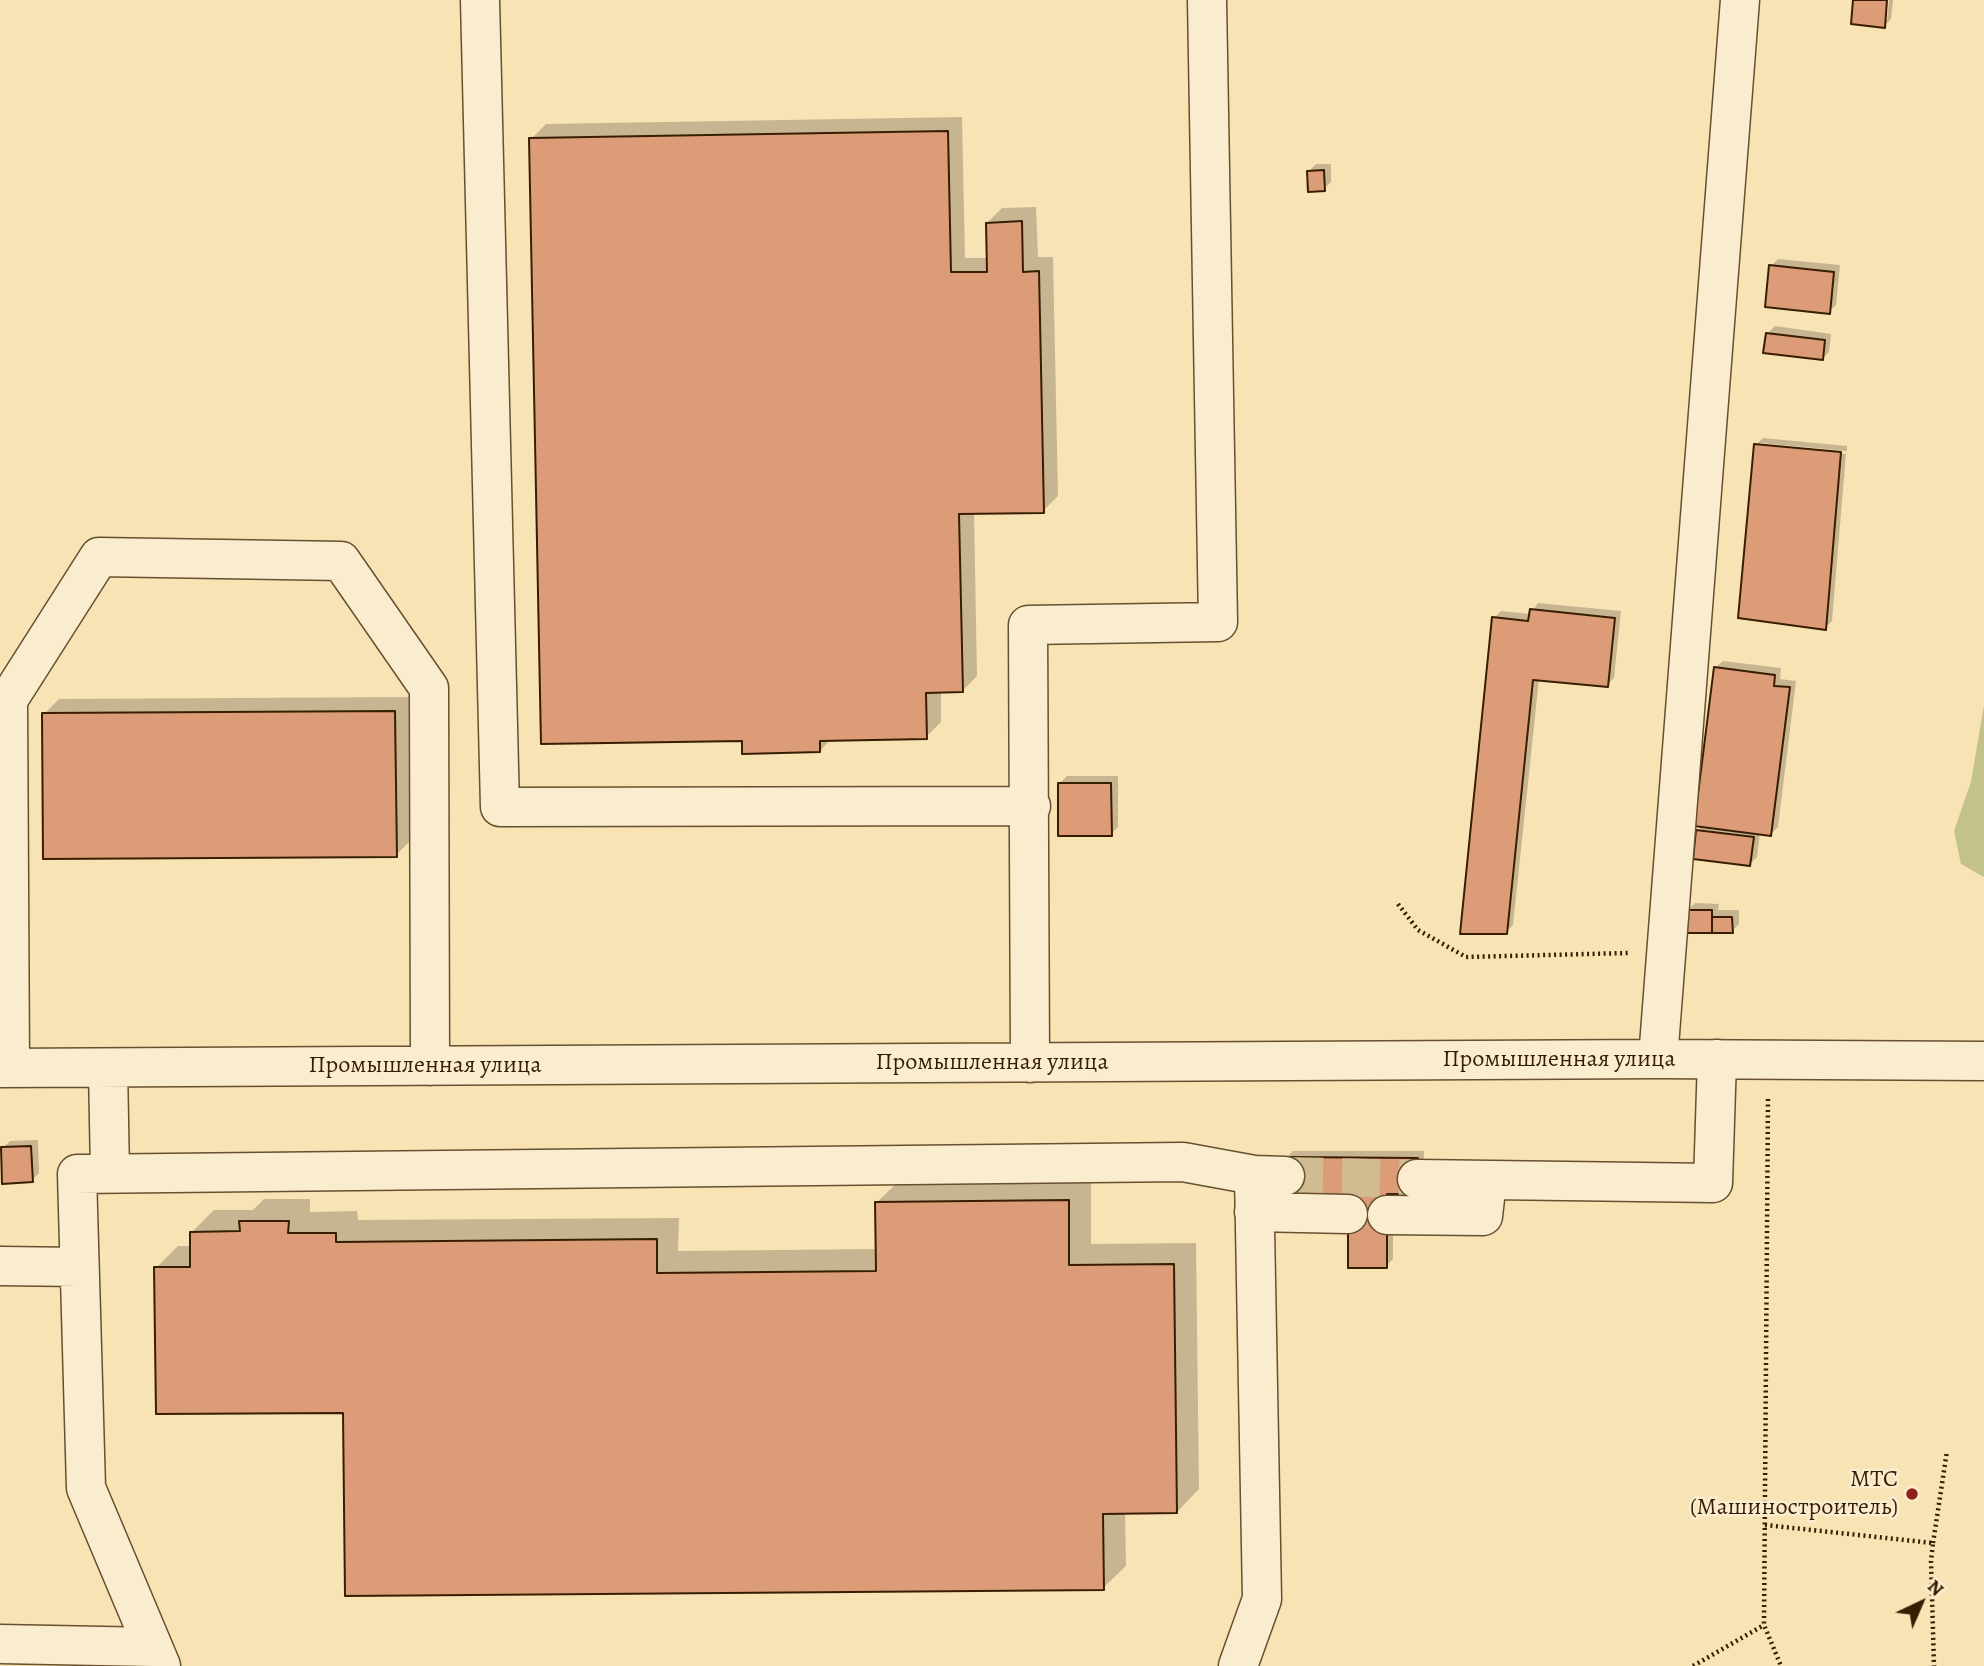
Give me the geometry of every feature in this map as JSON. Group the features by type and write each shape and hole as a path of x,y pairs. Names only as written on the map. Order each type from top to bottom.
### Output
{"street":[{"path":"480,0 499,807 1031,806"},
{"path":"1030,1063 1031,806 1028,625 1218,622 1207,0"},
{"path":"1658,1059 1740,0"},
{"path":"5,1068 8,700 99,557 341,561 429,688 430,1066"},
{"name":"Промышленная улица","path":"5,1068 1658,1059 1984,1061"},
{"path":"1387,1215 1485,1198 1713,1183 1717,1059"},
{"path":"108,1069 110,1173"},
{"path":"0,1644 157,1656 86,1488 77,1174 1183,1162 1348,1214"},
{"path":"1417,1179 1485,1198"},
{"path":"1238,1666 1262,1599 1265,1187"},
{"path":"0,1266 79,1267"}],"path":[{"path":"1398,904 1418,930 1466,957 1667,952"},
{"path":"1768,1088 1764,1625 1781,1666"},
{"path":"1934,1666 1931,1561 1947,1451"},
{"path":"1765,1525 1933,1543"},
{"path":"1693,1666 1764,1625"}],"green space":[{"path":"1984,705 1984,877 1961,864 1954,831 1971,782"}],"building":[{"path":"1853,0 1887,0 1885,28 1851,24"},
{"path":"948,131 951,272 987,272 986,223 1022,221 1023,272 1039,271 1044,513 959,514 963,692 926,693 927,739 820,741 820,752 742,754 742,741 541,744 529,138"},
{"path":"1324,170 1325,191 1308,192 1307,171"},
{"path":"1769,265 1834,272 1830,314 1765,307"},
{"path":"1766,333 1825,340 1823,360 1763,353"},
{"path":"1754,444 1841,452 1826,630 1738,618"},
{"path":"1530,609 1615,618 1608,687 1533,680 1507,934 1460,934 1492,617 1528,621"},
{"path":"1714,667 1775,675 1774,686 1790,687 1771,836 1694,826"},
{"path":"395,711 397,857 43,859 42,713"},
{"path":"1058,783 1111,783 1112,836 1058,836"},
{"path":"1696,830 1754,837 1750,866 1693,859"},
{"path":"1686,910 1712,910 1712,933 1686,933"},
{"path":"1712,917 1732,917 1733,933 1712,933"},
{"path":"31,1146 33,1182 2,1184 1,1147"},
{"path":"1285,1157 1418,1158 1417,1194 1387,1194 1387,1268 1348,1268 1348,1198 1285,1197"},
{"path":"1069,1200 1069,1265 1174,1264 1177,1513 1103,1514 1104,1590 345,1596 343,1413 156,1414 154,1267 190,1267 190,1232 240,1231 239,1221 289,1221 288,1233 336,1233 336,1242 657,1239 657,1273 876,1271 875,1202"}],"tunnel":[{"path":"1285,1176 1417,1179"}],"place":[{"name":"МТС (Машиностроитель)","path":"1912,1494"}]}
